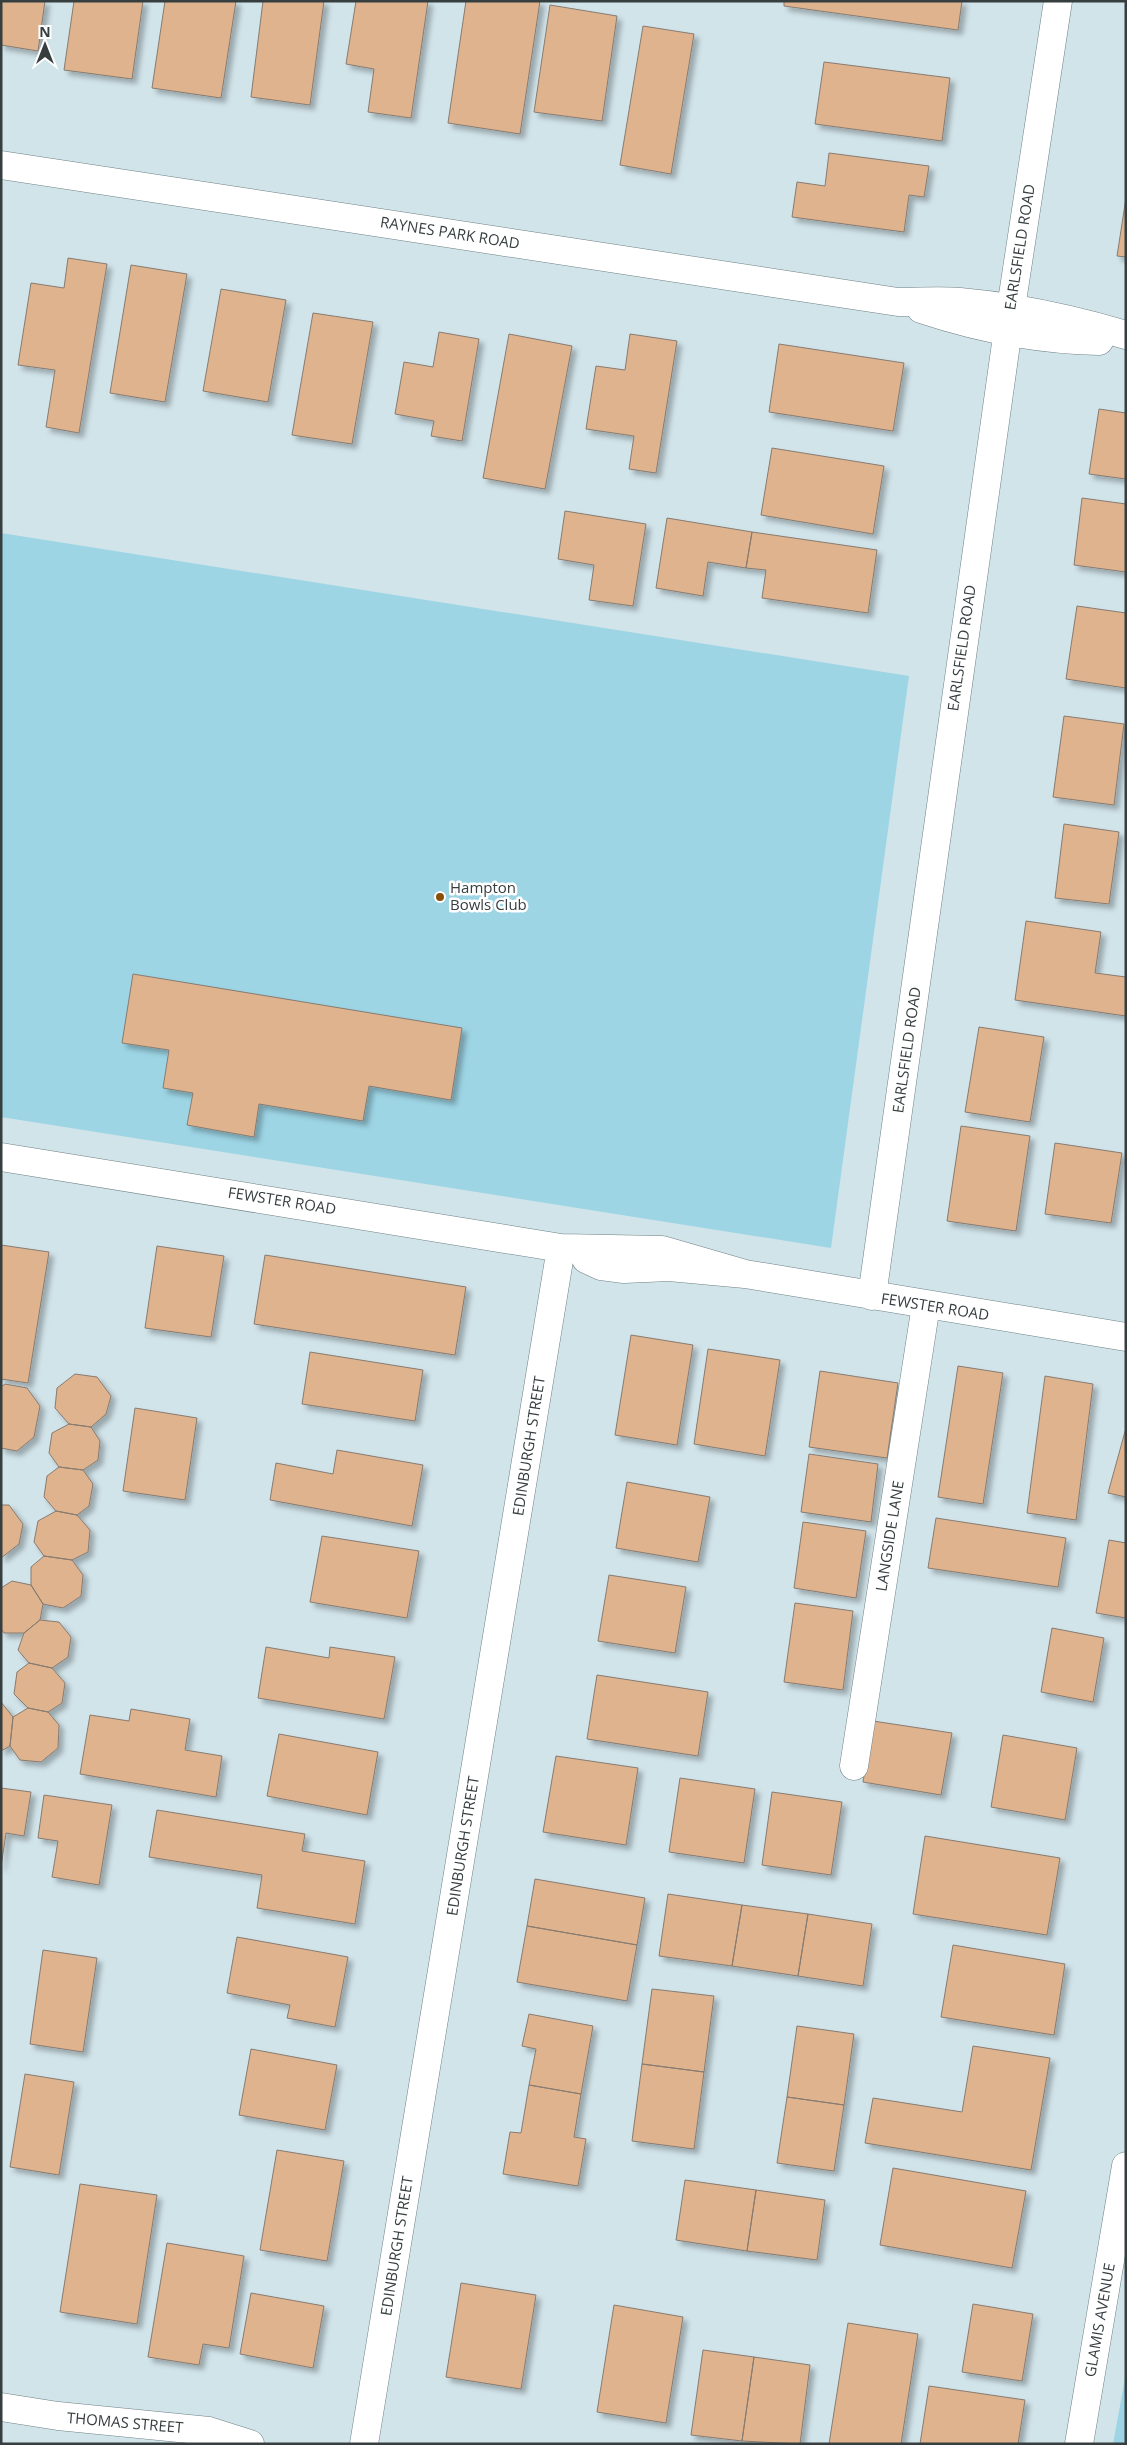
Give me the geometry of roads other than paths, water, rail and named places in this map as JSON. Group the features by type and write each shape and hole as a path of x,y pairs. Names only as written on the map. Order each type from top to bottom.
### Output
{"street":[{"name":"EARLSFIELD ROAD","path":"872,1296 1009,320 1058,1"},
{"name":"RAYNES PARK ROAD","path":"1,165 898,302 958,302 1009,320 1088,340 1126,341"},
{"name":"RAYNES PARK ROAD","path":"1009,320 1089,324 1126,335"},
{"name":"FEWSTER ROAD","path":"1,1157 561,1248 601,1266 624,1269 669,1267 745,1274 926,1306 1126,1337"},
{"name":"EDINBURGH STREET","path":"364,2444 561,1248"},
{"name":"LANGSIDE LANE","path":"854,1766 926,1306"},
{"name":"GLAMIS AVENUE","path":"1079,2444 1126,2166"},
{"name":"THOMAS STREET","path":"1,2407 58,2416 209,2431 250,2444"},
{"name":"THOMAS STREET","path":"58,2416 153,2444"}],"place":[{"name":"Hampton Bowls Club","path":"440,897"}]}
